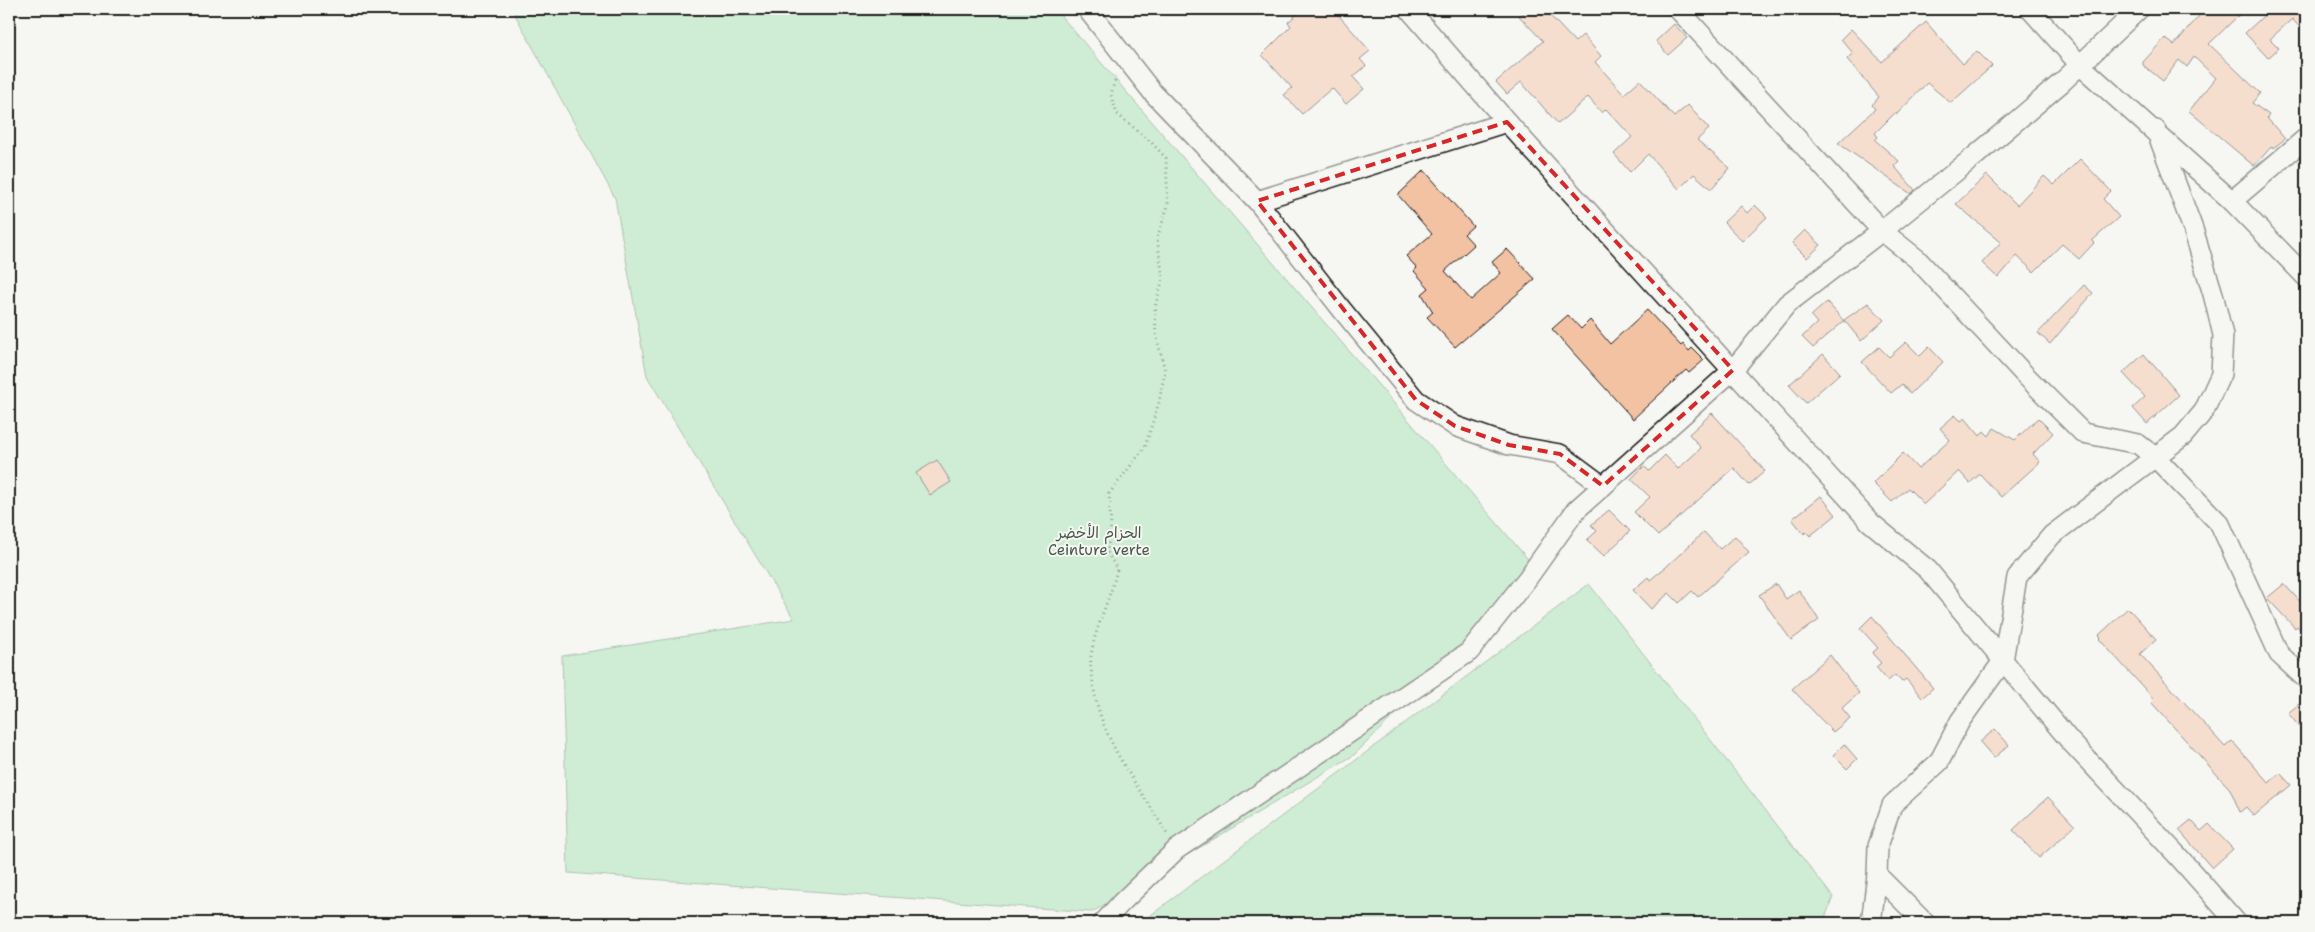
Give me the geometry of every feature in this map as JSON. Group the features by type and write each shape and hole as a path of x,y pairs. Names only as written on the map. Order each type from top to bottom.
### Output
{"street":[{"path":"1087,9 1153,93 1257,201 1343,312 1416,400 1455,426 1509,445 1560,454 1603,486"},
{"path":"1409,9 1507,122 1870,522 1928,570 2070,741 2177,855 2237,923"},
{"path":"1678,9 1882,231 1917,259 2025,375 2083,433 2138,444 2155,457 2220,524 2279,654 2306,679"},
{"path":"2030,9 2080,65 2156,130 2232,201 2306,277"},
{"path":"1103,923 1176,850 1469,652 1527,578 1576,510 1733,370 1787,304 1882,231 2080,65 2139,9"},
{"path":"1257,201 1507,122"},
{"path":"1872,923 1878,846 1892,805 1939,762 1960,721 2003,661 2017,577 2052,535 2183,436 2204,411 2222,374 2223,335 2213,294 2193,229 2156,130"},
{"path":"2232,201 2306,138"},
{"path":"1877,875 1925,923"}],"path":[{"path":"1117,71 1111,95 1117,114 1151,142 1166,158 1168,206 1157,238 1162,278 1155,307 1156,334 1165,371 1159,402 1145,447 1109,494 1111,526 1108,552 1117,569 1112,592 1096,630 1090,658 1096,708 1118,758 1176,850"}],"highlighted area":[{"path":"1507,122 1733,370 1603,486 1560,454 1509,445 1455,426 1416,400 1257,201"}],"green space":[{"name":"الحزام الأخضر Ceinture verte","path":"512,9 1055,9 1539,572 1354,755 1092,912 568,873 562,656 794,619 647,376 615,198"},
{"path":"1589,584 1833,897 1823,923 1145,923 1143,921"}],"building":[{"path":"1303,9 1333,9 1370,51 1360,59 1366,66 1353,77 1364,89 1346,104 1332,88 1302,114 1284,95 1292,88 1262,55 1291,26 1288,22"},
{"path":"1527,9 1544,9 1575,42 1583,35 1601,56 1595,62 1624,94 1640,80 1674,117 1688,105 1709,129 1697,140 1730,168 1711,189 1694,174 1679,189 1648,154 1630,172 1614,154 1632,137 1606,109 1602,113 1588,97 1558,124 1521,82 1507,94 1496,82 1543,41 1519,16"},
{"path":"2205,9 2245,9 2209,44 2260,93 2252,103 2269,115 2267,118 2285,139 2273,148 2272,146 2254,166 2189,111 2216,78 2194,57 2187,67 2179,60 2163,81 2143,65 2143,62 2165,38 2174,45"},
{"path":"2271,9 2306,9 2306,34 2292,19 2270,39 2279,48 2268,58 2245,33"},
{"path":"1926,22 1963,64 1977,51 1992,66 1951,103 1927,83 1897,114 1895,113 1875,133 1878,137 1875,140 1899,161 1894,166 1915,190 1911,194 1838,143 1875,109 1872,105 1879,97 1847,59 1853,53 1841,39 1851,29 1882,62"},
{"path":"1674,24 1687,38 1668,55 1656,41"},
{"path":"2080,159 2111,191 2103,199 2119,217 2092,241 2094,243 2079,259 2062,244 2034,272 2017,256 1998,278 1982,263 2001,242 1956,204 1987,175 2017,205 2044,176 2054,185"},
{"path":"1424,170 1473,226 1464,234 1474,245 1445,271 1471,300 1501,273 1492,262 1507,249 1535,279 1455,347 1427,317 1433,312 1422,294 1429,288 1414,271 1417,268 1406,256 1432,234 1398,195"},
{"path":"1755,205 1767,217 1742,241 1724,222 1741,206 1747,213"},
{"path":"1805,230 1821,245 1807,258 1792,243"},
{"path":"2084,285 2093,293 2050,344 2038,333"},
{"path":"1827,302 1844,321 1813,348 1802,337 1817,323 1811,316"},
{"path":"1868,303 1884,320 1861,341 1844,320"},
{"path":"1647,310 1681,346 1683,344 1689,351 1692,348 1704,360 1689,373 1686,370 1633,419 1552,329 1568,315 1581,329 1590,320 1610,344"},
{"path":"1906,342 1920,356 1929,347 1943,362 1910,394 1902,384 1891,393 1862,362 1879,347 1889,357"},
{"path":"1823,354 1840,373 1806,403 1789,385"},
{"path":"2144,354 2179,395 2147,424 2133,408 2145,397 2123,373"},
{"path":"1712,413 1765,471 1749,485 1734,468 1658,536 1634,512 1650,497 1631,479 1644,466 1649,471 1665,455 1678,469 1701,448 1689,434"},
{"path":"1955,415 1961,421 1965,418 1980,436 1984,431 1989,436 1994,428 2015,440 2038,418 2053,433 2033,454 2040,462 2001,497 1980,474 1970,483 1959,471 1924,504 1908,488 1892,502 1873,483 1903,453 1918,469 1950,440 1940,428"},
{"path":"937,460 951,482 930,495 916,473"},
{"path":"1821,496 1836,515 1810,536 1806,532 1804,534 1792,519"},
{"path":"1609,510 1630,531 1604,556 1587,540 1597,531 1591,525"},
{"path":"1704,532 1720,549 1735,536 1749,552 1698,597 1692,591 1679,603 1669,593 1651,609 1633,590 1648,577 1650,580"},
{"path":"1776,584 1786,599 1799,590 1819,620 1791,640 1759,595"},
{"path":"2284,584 2306,608 2306,637 2267,598"},
{"path":"2128,608 2156,639 2140,654 2225,747 2232,741 2269,783 2280,773 2291,785 2254,816 2246,807 2240,812 2230,789 2151,702 2154,699 2099,639 2101,637 2099,635"},
{"path":"1872,616 1933,688 1922,698 1906,679 1902,682 1895,675 1888,681 1876,667 1881,663 1872,653 1878,648 1860,628"},
{"path":"1830,655 1859,693 1842,708 1850,718 1833,732 1792,689"},
{"path":"2299,704 2306,712 2306,735 2288,713"},
{"path":"1995,729 2009,745 1994,758 1980,742"},
{"path":"1844,744 1857,759 1847,769 1833,755"},
{"path":"2048,797 2075,826 2039,858 2013,830"},
{"path":"2191,820 2201,831 2209,824 2233,849 2212,868 2179,830"}]}
